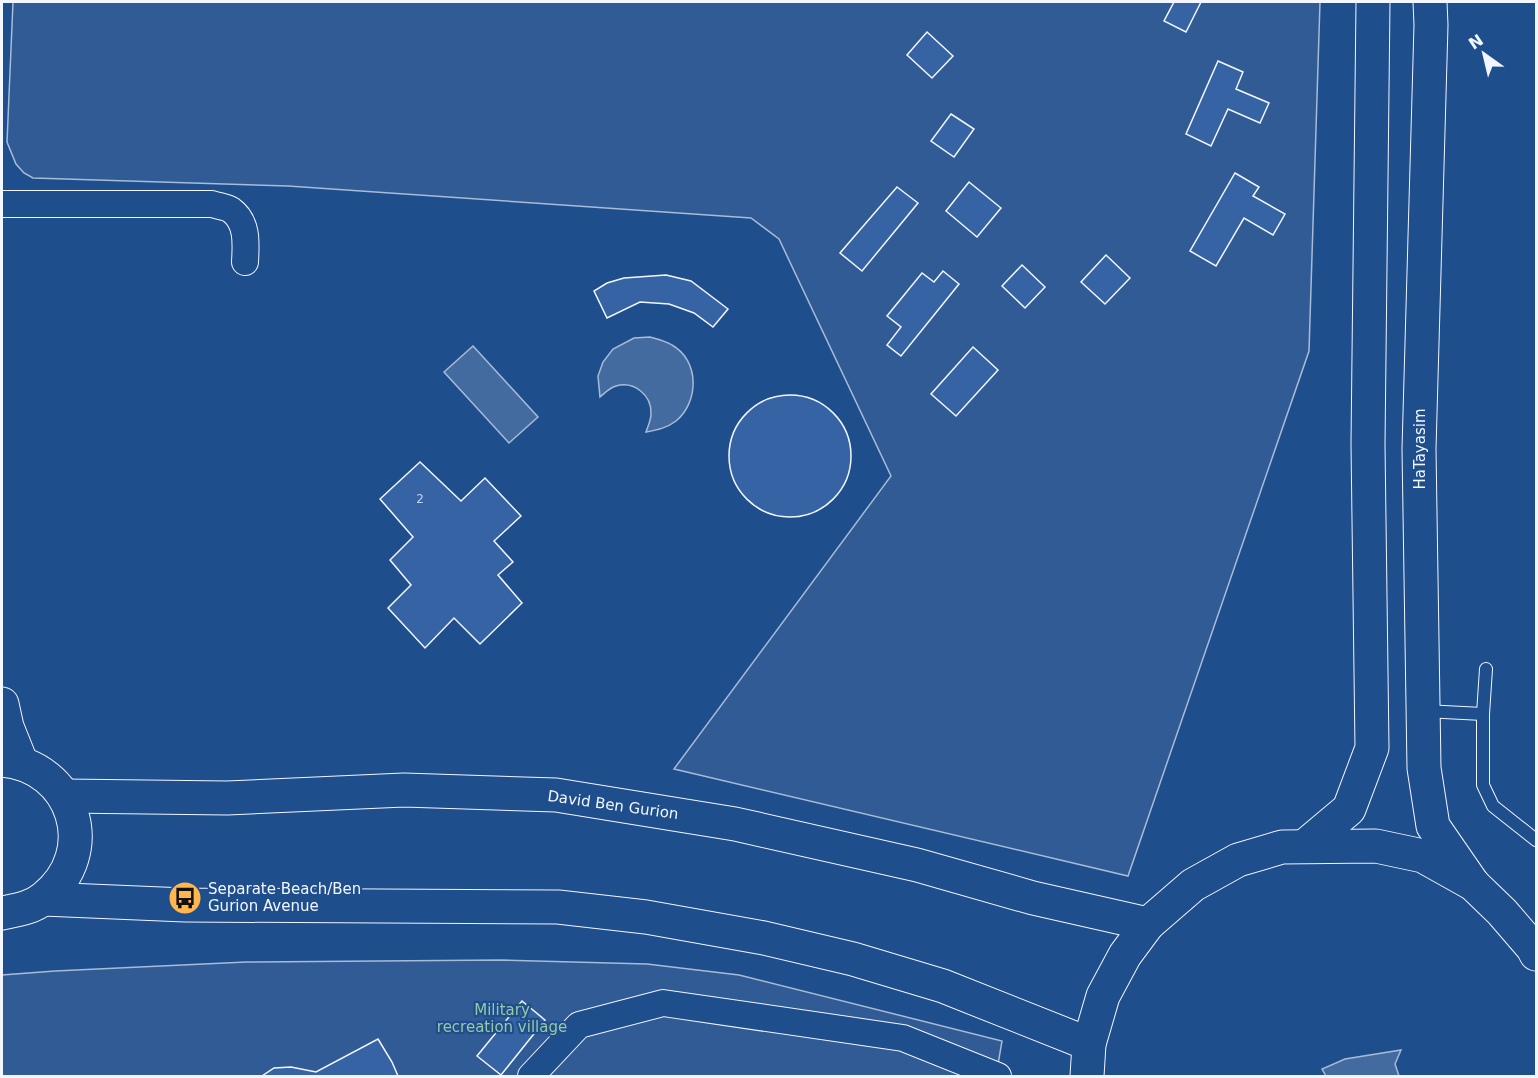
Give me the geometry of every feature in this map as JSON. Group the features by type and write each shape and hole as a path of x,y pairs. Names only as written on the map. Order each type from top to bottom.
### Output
{"main road":[{"path":"1305,846 1349,809 1372,748 1368,444 1373,2"},
{"name":"HaTayasim","path":"1435,9 1419,449 1424,768 1433,826 1473,884"},
{"path":"2,704 11,761 38,770 65,796 74,818 76,841 71,863 60,883 43,899 23,909 2,913"},
{"name":"David Ben Gurion","path":"65,796 227,798 404,790 556,795 735,824 917,866 1033,898 1148,924"},
{"path":"1087,1077 1089,1044 1103,996 1125,955 1148,924 1193,885 1238,860 1282,847 1376,846 1423,856 1473,884 1502,912 1536,954"},
{"path":"43,899 185,905 558,907 646,917 764,938 853,959 943,986 1089,1044"}],"street":[{"path":"2,204 212,204 231,210 243,224 246,241 245,262"},
{"path":"531,1077 579,1025 663,1003 903,1038 998,1077"}],"lane":[{"path":"1486,669 1483,714 1483,785 1493,806 1536,840"},
{"path":"1423,711 1483,714"}],"green space":[{"path":"13,2 1320,2 1309,351 1128,876 674,769 891,476 779,239 751,218 288,186 33,178 24,173 16,164 7,142"},
{"name":"Military recreation village","path":"502,960 647,964 739,975 1002,1041 996,1076 2,1076 2,975 246,962"}],"shaded area":[{"path":"650,337 670,344 681,352 692,371 693,382 692,393 684,413 665,427 646,432 651,407 645,395 635,388 623,385 611,388 600,397 598,376 603,362 613,349 634,338"},
{"path":"473,346 538,417 509,443 444,372"},
{"path":"1401,1050 1395,1064 1399,1076 1326,1076 1322,1069 1345,1059"}],"building":[{"path":"1174,2 1201,2 1186,32 1164,21"},
{"path":"927,32 953,56 932,78 907,55"},
{"path":"1218,61 1243,72 1236,89 1269,103 1260,123 1228,109 1211,146 1186,134"},
{"path":"951,114 974,129 954,157 931,141"},
{"path":"1235,173 1259,187 1253,196 1285,214 1273,235 1244,218 1216,266 1190,251"},
{"path":"969,182 1001,208 977,237 946,211"},
{"path":"897,187 918,203 862,271 840,253"},
{"path":"1106,255 1130,278 1105,304 1081,282"},
{"path":"1022,265 1045,287 1025,308 1002,286"},
{"path":"943,271 959,284 901,356 887,345 901,327 887,316 922,273 934,282"},
{"path":"666,275 691,281 728,309 713,327 694,313 669,304 640,302 607,318 594,291 607,283 624,278"},
{"path":"973,347 998,370 956,416 931,394"},
{"path":"790,395 813,400 824,405 833,413 841,422 846,433 851,456 846,479 841,490 833,499 824,507 813,512 790,517 767,512 756,507 747,499 739,490 734,479 729,456 734,433 739,422 747,413 756,405 767,400"},
{"path":"420,462 461,501 485,478 521,516 494,541 513,562 498,575 522,603 480,644 454,618 425,648 388,608 411,585 390,560 413,537 380,499"},
{"path":"522,1001 545,1020 501,1075 477,1056"},
{"path":"378,1039 398,1076 262,1076 274,1068 291,1067 316,1072"}],"place":[{"name":"Separate Beach/Ben Gurion Avenue","path":"185,898"}]}
